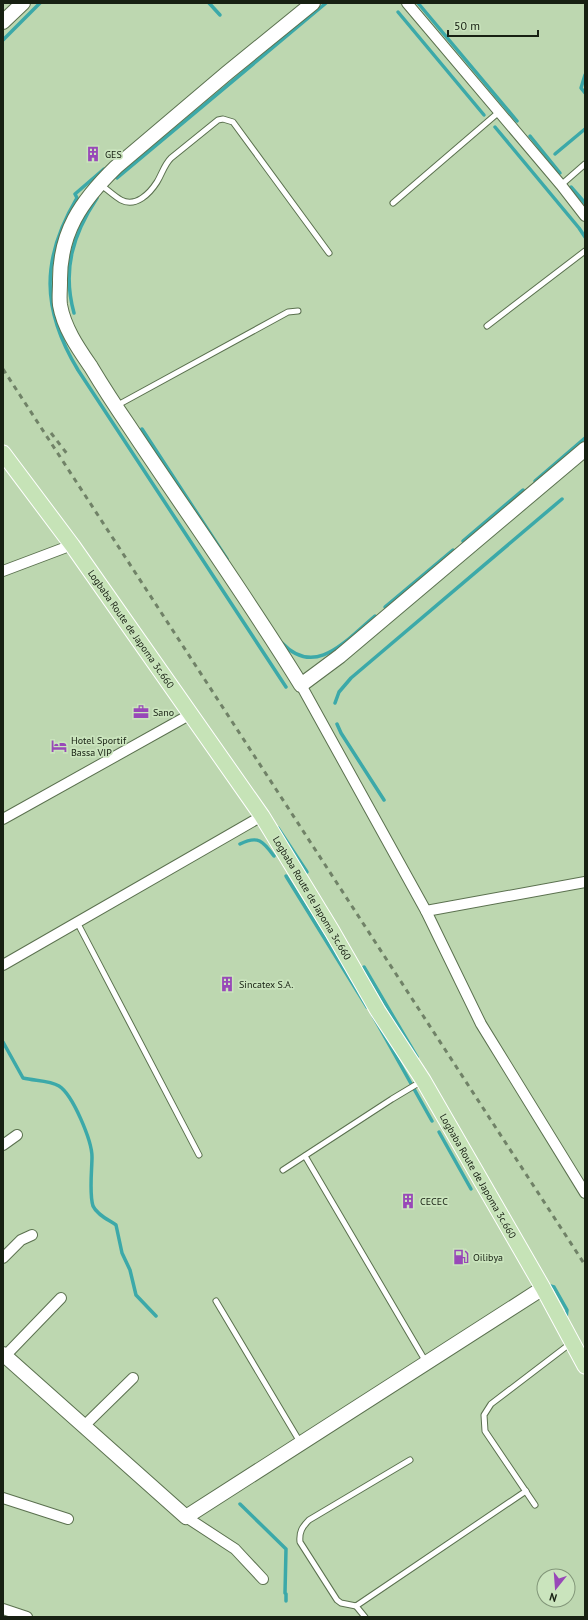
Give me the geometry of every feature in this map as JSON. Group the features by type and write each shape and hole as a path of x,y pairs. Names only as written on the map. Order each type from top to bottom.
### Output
{"main road":[{"name":"Logbaba Route de Japoma 3c.660","path":"3,453 72,545 262,816 332,931 378,1011 423,1080 543,1288 585,1366"}],"street":[{"path":"3,22 24,3"},
{"path":"313,3 227,73 99,183 80,207 65,238 60,270 60,305 70,334 115,406 269,632 301,685 426,911 481,1024 585,1193"},
{"path":"407,3 500,112 585,216"},
{"path":"301,685 340,656 585,449"},
{"path":"3,572 72,545"},
{"path":"3,819 191,714"},
{"path":"3,965 262,816"},
{"path":"426,911 585,882"},
{"path":"3,1145 17,1135"},
{"path":"3,1258 21,1240 32,1235"},
{"path":"186,1517 543,1288"},
{"path":"61,1298 4,1355 186,1517 235,1549 263,1579"},
{"path":"84,1426 132,1378"},
{"path":"3,1498 68,1519"},
{"path":"3,1608 27,1617"}],"lane":[{"path":"393,203 500,112"},
{"path":"99,183 120,200 126,202 144,198 157,182 165,164 171,158 218,120 227,120 233,122 330,253"},
{"path":"561,185 585,164"},
{"path":"487,326 585,251"},
{"path":"115,406 288,312 298,311"},
{"path":"77,922 199,1155"},
{"path":"283,1170 423,1080"},
{"path":"305,1156 426,1363"},
{"path":"216,1301 300,1443"},
{"path":"535,1505 485,1431 484,1415 490,1404 572,1342"},
{"path":"365,1617 356,1606 341,1603 337,1600 300,1542 300,1534 303,1526 308,1520 410,1460"},
{"path":"356,1606 526,1491"}],"waterway":[{"path":"3,40 40,3"},
{"path":"209,3 220,15"},
{"path":"117,178 326,3"},
{"path":"418,3 517,121"},
{"path":"398,12 484,115"},
{"path":"585,75 581,88 585,93"},
{"path":"495,127 585,237"},
{"path":"555,154 585,129"},
{"path":"530,136 560,173"},
{"path":"104,169 75,194 77,198 65,220 57,242 52,263 50,284 52,305 57,326 66,348 78,370 286,687"},
{"path":"571,187 585,203"},
{"path":"74,313 69,282 72,253 82,225 97,198"},
{"path":"142,429 227,559"},
{"path":"535,481 585,438"},
{"path":"463,541 523,490"},
{"path":"335,703 339,692 351,678 562,499"},
{"path":"385,607 453,550"},
{"path":"282,643 295,653 307,657 319,656 331,652 375,616"},
{"path":"337,724 341,733 384,800"},
{"path":"278,828 307,872"},
{"path":"240,844 251,840 260,841 274,856"},
{"path":"286,876 367,1007"},
{"path":"364,967 417,1057"},
{"path":"372,1014 432,1121"},
{"path":"3,1042 23,1078 59,1086 76,1108 89,1140 91,1150 91,1188 93,1206 100,1215 116,1225 122,1253 130,1270 136,1295 156,1316"},
{"path":"439,1132 471,1189"},
{"path":"547,1285 554,1287 567,1310 566,1318"},
{"path":"240,1504 286,1549 286,1601"}],"railway":[{"path":"3,369 585,1265"},
{"path":"51,433 68,455"}],"place":[{"name":"GES","path":"93,154"},
{"name":"Sano","path":"141,712"},
{"name":"Hotel Sportif Bassa VIP","path":"59,746"},
{"name":"Sincatex S.A.","path":"227,984"},
{"name":"CECEC","path":"408,1201"},
{"name":"Oilibya","path":"461,1257"}]}
